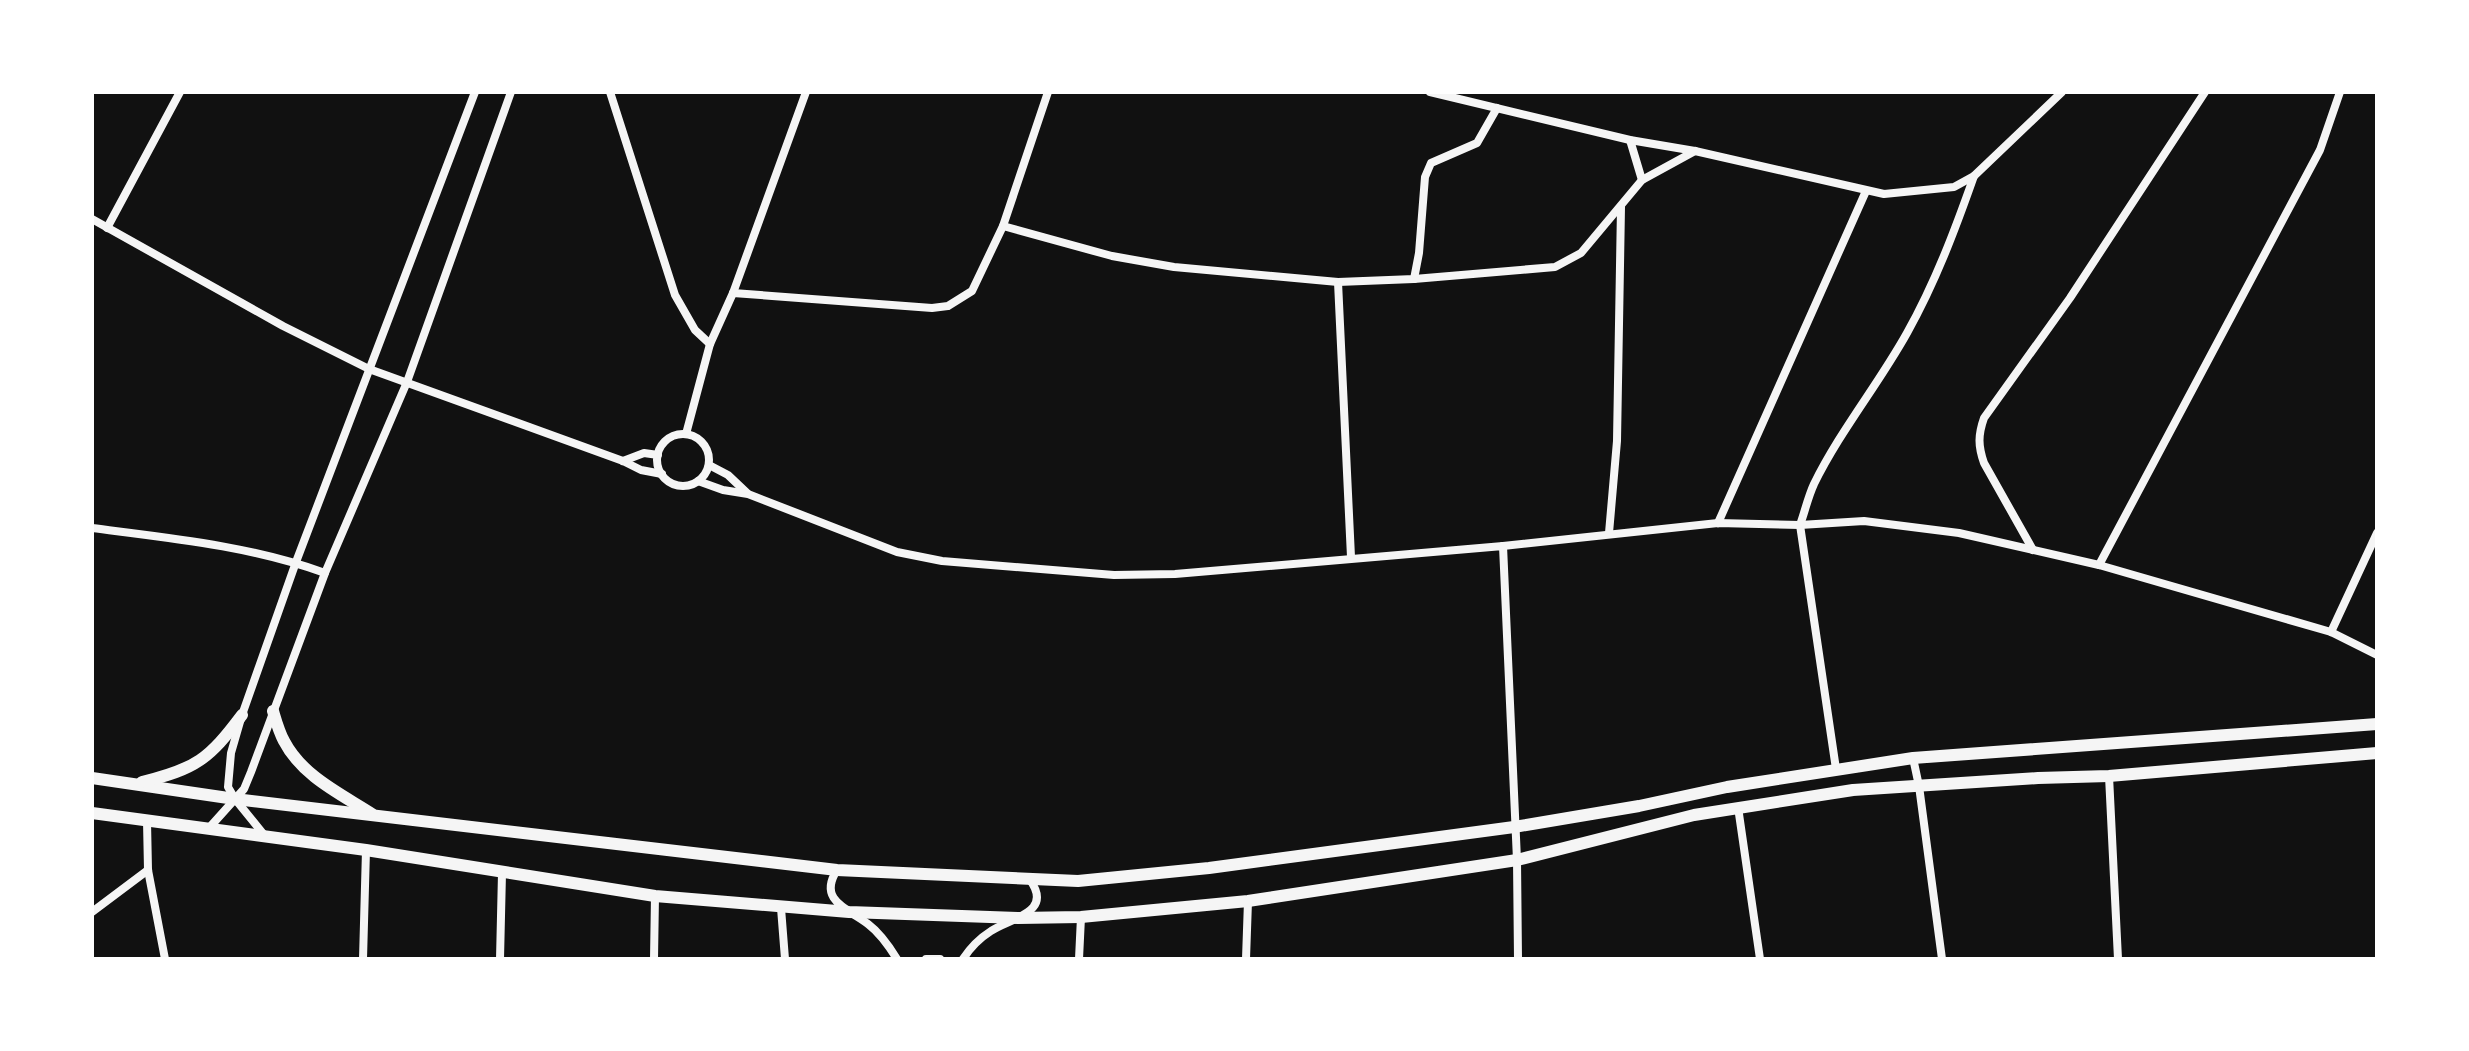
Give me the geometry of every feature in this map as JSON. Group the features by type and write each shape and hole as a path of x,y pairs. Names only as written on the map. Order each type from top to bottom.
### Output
{"street":[{"path":"107,228 180,92"},
{"path":"265,836 228,787 228,774 242,715 296,562 475,92"},
{"path":"209,828 244,789 325,573 407,382 511,92"},
{"path":"610,92 675,295 695,330 710,344"},
{"path":"686,434 710,344 733,293 806,92"},
{"path":"733,293 932,308 948,306 972,291 1003,226 1048,92"},
{"path":"1430,92 1630,140 1695,151 1866,191 1893,193 1954,187 1974,176 2062,92"},
{"path":"2033,550 1984,463 1978,436 1984,418 2070,298 2205,92"},
{"path":"2099,565 2320,150 2340,92"},
{"path":"1414,279 1425,177 1431,163 1477,143 1497,108"},
{"path":"1630,140 1642,180"},
{"path":"1003,226 1112,256 1174,267 1338,282 1555,267 1581,253 1642,180 1695,151"},
{"path":"1836,769 1800,525 1813,486 1907,334 1928,293 1974,176"},
{"path":"1718,523 1866,191"},
{"path":"1609,533 1617,441 1621,205"},
{"path":"92,219 283,326 369,369 641,470 662,474"},
{"path":"1338,282 1351,557"},
{"path":"686,434 704,444 709,454 709,465 698,481 679,485 662,474 658,455 668,439 686,434"},
{"path":"623,461 644,453 658,455"},
{"path":"709,465 728,475 748,494"},
{"path":"698,481 723,490 748,494 897,552 942,561 1114,575 1175,574 1503,546 1718,523 1800,525 1864,521 1959,533 2099,565 2331,632 2377,655"},
{"path":"92,528 172,538 296,562 325,573"},
{"path":"2331,632 2377,533"},
{"path":"1503,546 1517,860 1518,959"},
{"path":"273,711 284,742 303,768 375,815"},
{"path":"136,784 172,775 200,761 216,749 242,715"},
{"path":"92,778 235,799 837,870 1078,881 1209,868 1514,827 1913,758 2377,724"},
{"path":"92,813 366,850 655,896 849,912 1081,917 1248,901 1517,860 1694,815 1853,790 2109,776 2377,753"},
{"path":"1913,758 1942,959"},
{"path":"2109,776 2118,959"},
{"path":"1738,807 1760,959"},
{"path":"147,821 148,870 165,959"},
{"path":"363,959 366,850"},
{"path":"92,912 148,870"},
{"path":"837,870 831,882 832,895 839,906 868,924 883,938 897,959"},
{"path":"500,959 502,873"},
{"path":"963,959 979,940 1004,923 1025,916 1034,905 1036,892 1030,880"},
{"path":"654,959 655,896"},
{"path":"1246,959 1248,901"},
{"path":"781,908 785,959"},
{"path":"1079,959 1081,917"},
{"path":"926,959 940,959"}]}
